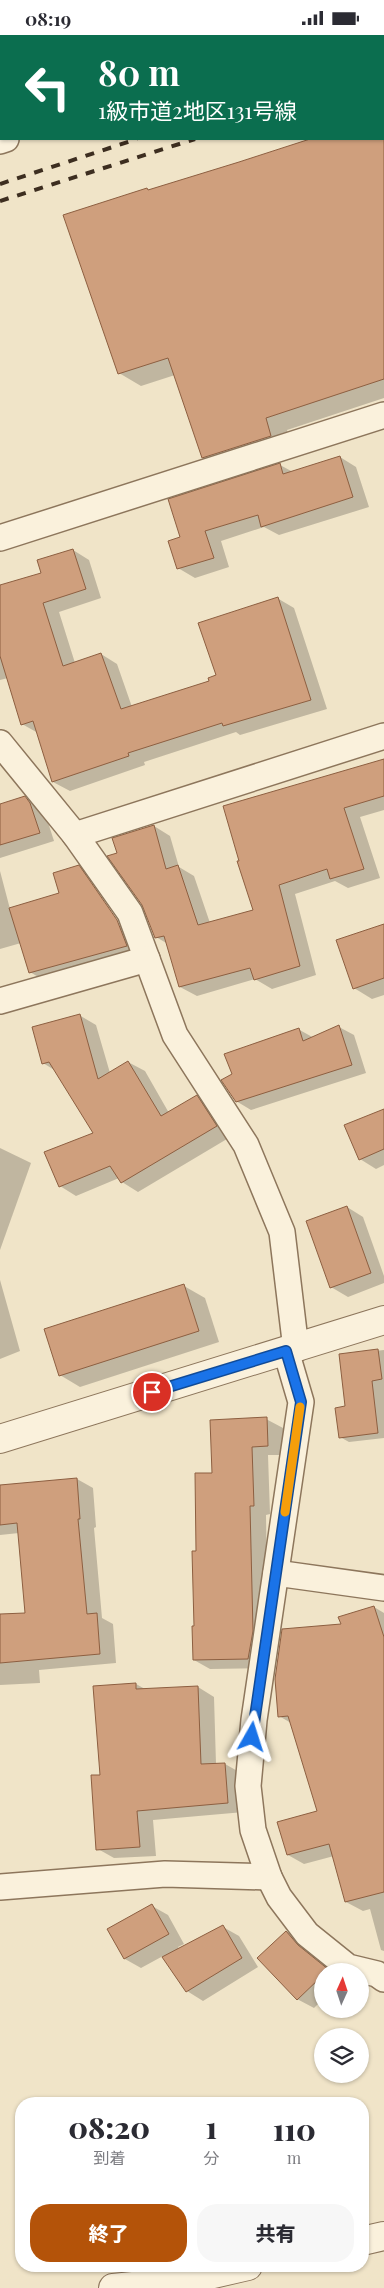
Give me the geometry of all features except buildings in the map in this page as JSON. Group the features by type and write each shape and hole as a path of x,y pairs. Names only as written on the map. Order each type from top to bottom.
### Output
{"street":[{"path":"0,538 384,415"},
{"path":"75,835 384,736"},
{"path":"0,743 75,835 130,913 175,1035 246,1145 282,1232 291,1350 301,1402 254,1720 248,1786 253,1830 269,1877 279,1897 307,1934 348,1967 382,1974"},
{"path":"0,1001 147,959"},
{"path":"0,1439 384,1320"},
{"path":"276,1573 384,1588"},
{"path":"0,1887 165,1874 269,1877"},
{"path":"369,2239 384,2236"},
{"path":"113,2288 183,2281 222,2272"}],"railway":[{"path":"0,184 134,140"},
{"path":"0,201 192,140"}],"slow traffic":[{"path":"285,1512 300,1407"}],"route":[{"path":"152,1392 286,1351 301,1402 252,1737"}]}
